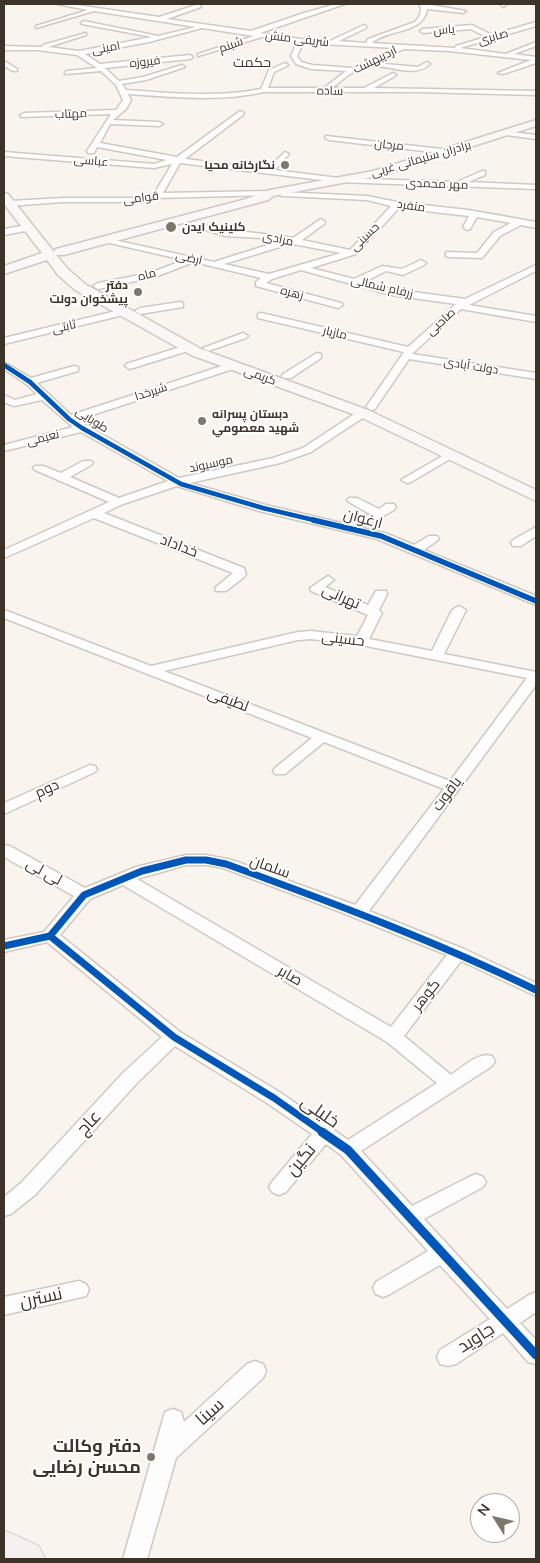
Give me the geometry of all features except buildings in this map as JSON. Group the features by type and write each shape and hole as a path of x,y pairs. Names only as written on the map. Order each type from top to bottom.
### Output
{"main road":[{"name":"برادران سلیمانی غربی","path":"250,201 270,193 375,174 450,152 536,123"},
{"name":"برادران سلیمانی غربی","path":"4,270 54,253 250,201 284,194 303,187"},
{"name":"کریمی","path":"9,206 27,228 54,253 98,286 208,348 286,376 536,485"},
{"name":"کریمی","path":"9,206 29,219 46,239 63,272 80,287 187,348 232,366 367,410 536,496"},
{"path":"46,239 91,243"},
{"path":"4,1548 26,1559"}],"street":[{"name":"شریفی منش","path":"65,4 301,41 449,49 536,60"},
{"path":"252,34 306,14 342,4"},
{"path":"158,19 198,6"},
{"path":"368,46 370,40 417,23 423,18 423,6 463,11"},
{"path":"111,12 126,7"},
{"path":"38,27 97,10"},
{"path":"84,23 164,37"},
{"name":"صابری","path":"449,49 514,31 535,23"},
{"name":"امینی","path":"4,48 37,48 78,53 164,37 206,26"},
{"path":"328,43 364,27"},
{"name":"یاس","path":"423,31 472,27 491,37"},
{"path":"505,28 514,31"},
{"path":"37,48 84,34"},
{"name":"شبنم","path":"200,55 260,35"},
{"path":"294,56 301,41"},
{"path":"505,55 536,44"},
{"name":"اردیبهشت","path":"324,91 354,70 403,47"},
{"path":"453,57 457,50"},
{"path":"78,53 102,68 124,92 126,104 108,122 84,160"},
{"path":"485,58 494,54"},
{"path":"294,56 302,56"},
{"path":"294,56 298,63 306,66 354,70"},
{"name":"فیروزه","path":"68,73 190,57"},
{"path":"501,74 536,60"},
{"path":"4,63 16,70"},
{"path":"365,65 419,69 427,64"},
{"path":"264,90 271,71 285,65"},
{"path":"112,80 144,79 182,67"},
{"path":"315,75 342,77"},
{"path":"364,91 393,75"},
{"name":"ساده","path":"124,92 218,96 251,94 264,90 536,93"},
{"path":"450,97 456,91"},
{"name":"مهتاب","path":"24,116 118,112"},
{"path":"157,196 178,160 240,113"},
{"path":"108,122 159,124"},
{"path":"322,145 337,132"},
{"path":"506,133 536,137"},
{"name":"مرجان","path":"329,138 450,152"},
{"path":"95,144 178,160 338,180"},
{"path":"23,155 38,146"},
{"name":"عباسی","path":"4,154 154,166 178,160"},
{"path":"269,171 284,154"},
{"path":"457,184 482,173"},
{"name":"مهر محمدی","path":"338,180 457,184 496,190 536,187"},
{"path":"415,193 416,183"},
{"name":"قوامی","path":"9,206 63,200 140,200 157,196 270,193"},
{"name":"منفرد","path":"284,194 367,198 397,205 474,214 536,225"},
{"path":"424,208 432,201"},
{"name":"حسینی","path":"269,277 353,252 397,205"},
{"path":"467,227 474,214"},
{"path":"293,242 321,222"},
{"path":"449,254 479,256 498,234 520,222"},
{"path":"4,232 27,228"},
{"name":"مرادی","path":"203,228 261,235 353,252"},
{"name":"ارضی","path":"108,240 269,277"},
{"path":"214,264 277,245"},
{"name":"ماه","path":"98,286 152,275 195,259"},
{"path":"356,282 385,268 403,272 421,264"},
{"name":"زرفام شمالی","path":"301,267 392,292 536,318"},
{"name":"صاحبی","path":"367,410 408,353 462,304 521,277 536,268"},
{"name":"زهره","path":"269,277 259,284 338,305"},
{"path":"521,277 536,280"},
{"path":"140,311 180,305"},
{"name":"ثابتی","path":"9,340 124,312"},
{"name":"مازیار","path":"261,316 408,353"},
{"path":"4,327 9,340"},
{"path":"208,348 244,336"},
{"path":"130,366 187,348"},
{"name":"دولت آبادی","path":"408,353 536,376"},
{"path":"286,376 317,356"},
{"name":"طوبایی","path":"4,365 30,382 69,419 82,428 178,482"},
{"name":"شیرخدا","path":"69,419 232,366"},
{"path":"30,382 74,369"},
{"path":"522,374 536,369"},
{"path":"7,402 44,396"},
{"name":"موسیوند","path":"4,553 119,502 178,482 276,461 307,450 367,410"},
{"name":"نعیمی","path":"4,448 82,428"},
{"path":"407,480 451,454"},
{"path":"62,477 87,463"},
{"path":"39,468 119,502"},
{"name":"ارغوان","path":"178,482 263,508 381,536 536,600"},
{"path":"353,500 378,514"},
{"path":"352,529 390,507"},
{"name":"خداداد","path":"92,513 240,571 240,574 221,588"},
{"path":"518,543 536,531"},
{"path":"415,550 433,539"},
{"name":"تهرانی","path":"328,580 316,588 376,613 361,641"},
{"path":"372,610 381,594"},
{"path":"437,655 459,610"},
{"name":"لطیفی","path":"4,615 453,787"},
{"name":"حسینی","path":"150,670 298,636 311,635 361,641 536,676"},
{"name":"یاقوت","path":"359,912 536,676"},
{"path":"280,771 323,736"},
{"name":"دوم","path":"4,809 90,769"},
{"name":"لی لی","path":"4,850 84,895"},
{"name":"سلمان","path":"50,936 84,895 124,878 170,863 186,860 206,860 226,864 359,912 458,953 536,990"},
{"name":"صابر","path":"124,878 393,1036 450,1084"},
{"path":"4,946 50,936"},
{"name":"خلیلی","path":"50,936 174,1037 274,1098 348,1150 536,1355"},
{"name":"گوهر","path":"393,1036 458,953"},
{"name":"عاج","path":"4,1208 28,1189 130,1078 174,1037"},
{"path":"348,1150 486,1061"},
{"name":"نگین","path":"279,1187 324,1132"},
{"path":"410,1217 476,1182"},
{"path":"383,1288 443,1253"},
{"name":"نسترن","path":"4,1306 79,1290"},
{"name":"جاوید","path":"448,1357 536,1301"},
{"name":"سینا","path":"166,1452 254,1371"},
{"name":"سینا","path":"135,1559 166,1452 173,1419"}],"cycle path":[{"path":"4,365 30,382 69,419 82,428 181,484 263,508 381,536 536,601"},
{"path":"4,946 50,936 84,895 142,871 186,860 206,860 226,864 383,922 460,954 536,990"},
{"path":"50,936 174,1037 274,1098 348,1150 536,1355"}],"place":[{"name":"نگارخانه محیا","path":"285,165"},
{"name":"کلینیک ایدن","path":"171,227"},
{"name":"دفتر پیشخوان دولت","path":"138,292"},
{"name":"دبستان پسرانه شهيد معصومي","path":"202,421"},
{"name":"دفتر وکالت محسن رضایی","path":"151,1457"}],"district":[{"name":"حکمت","path":"252,63"}]}
